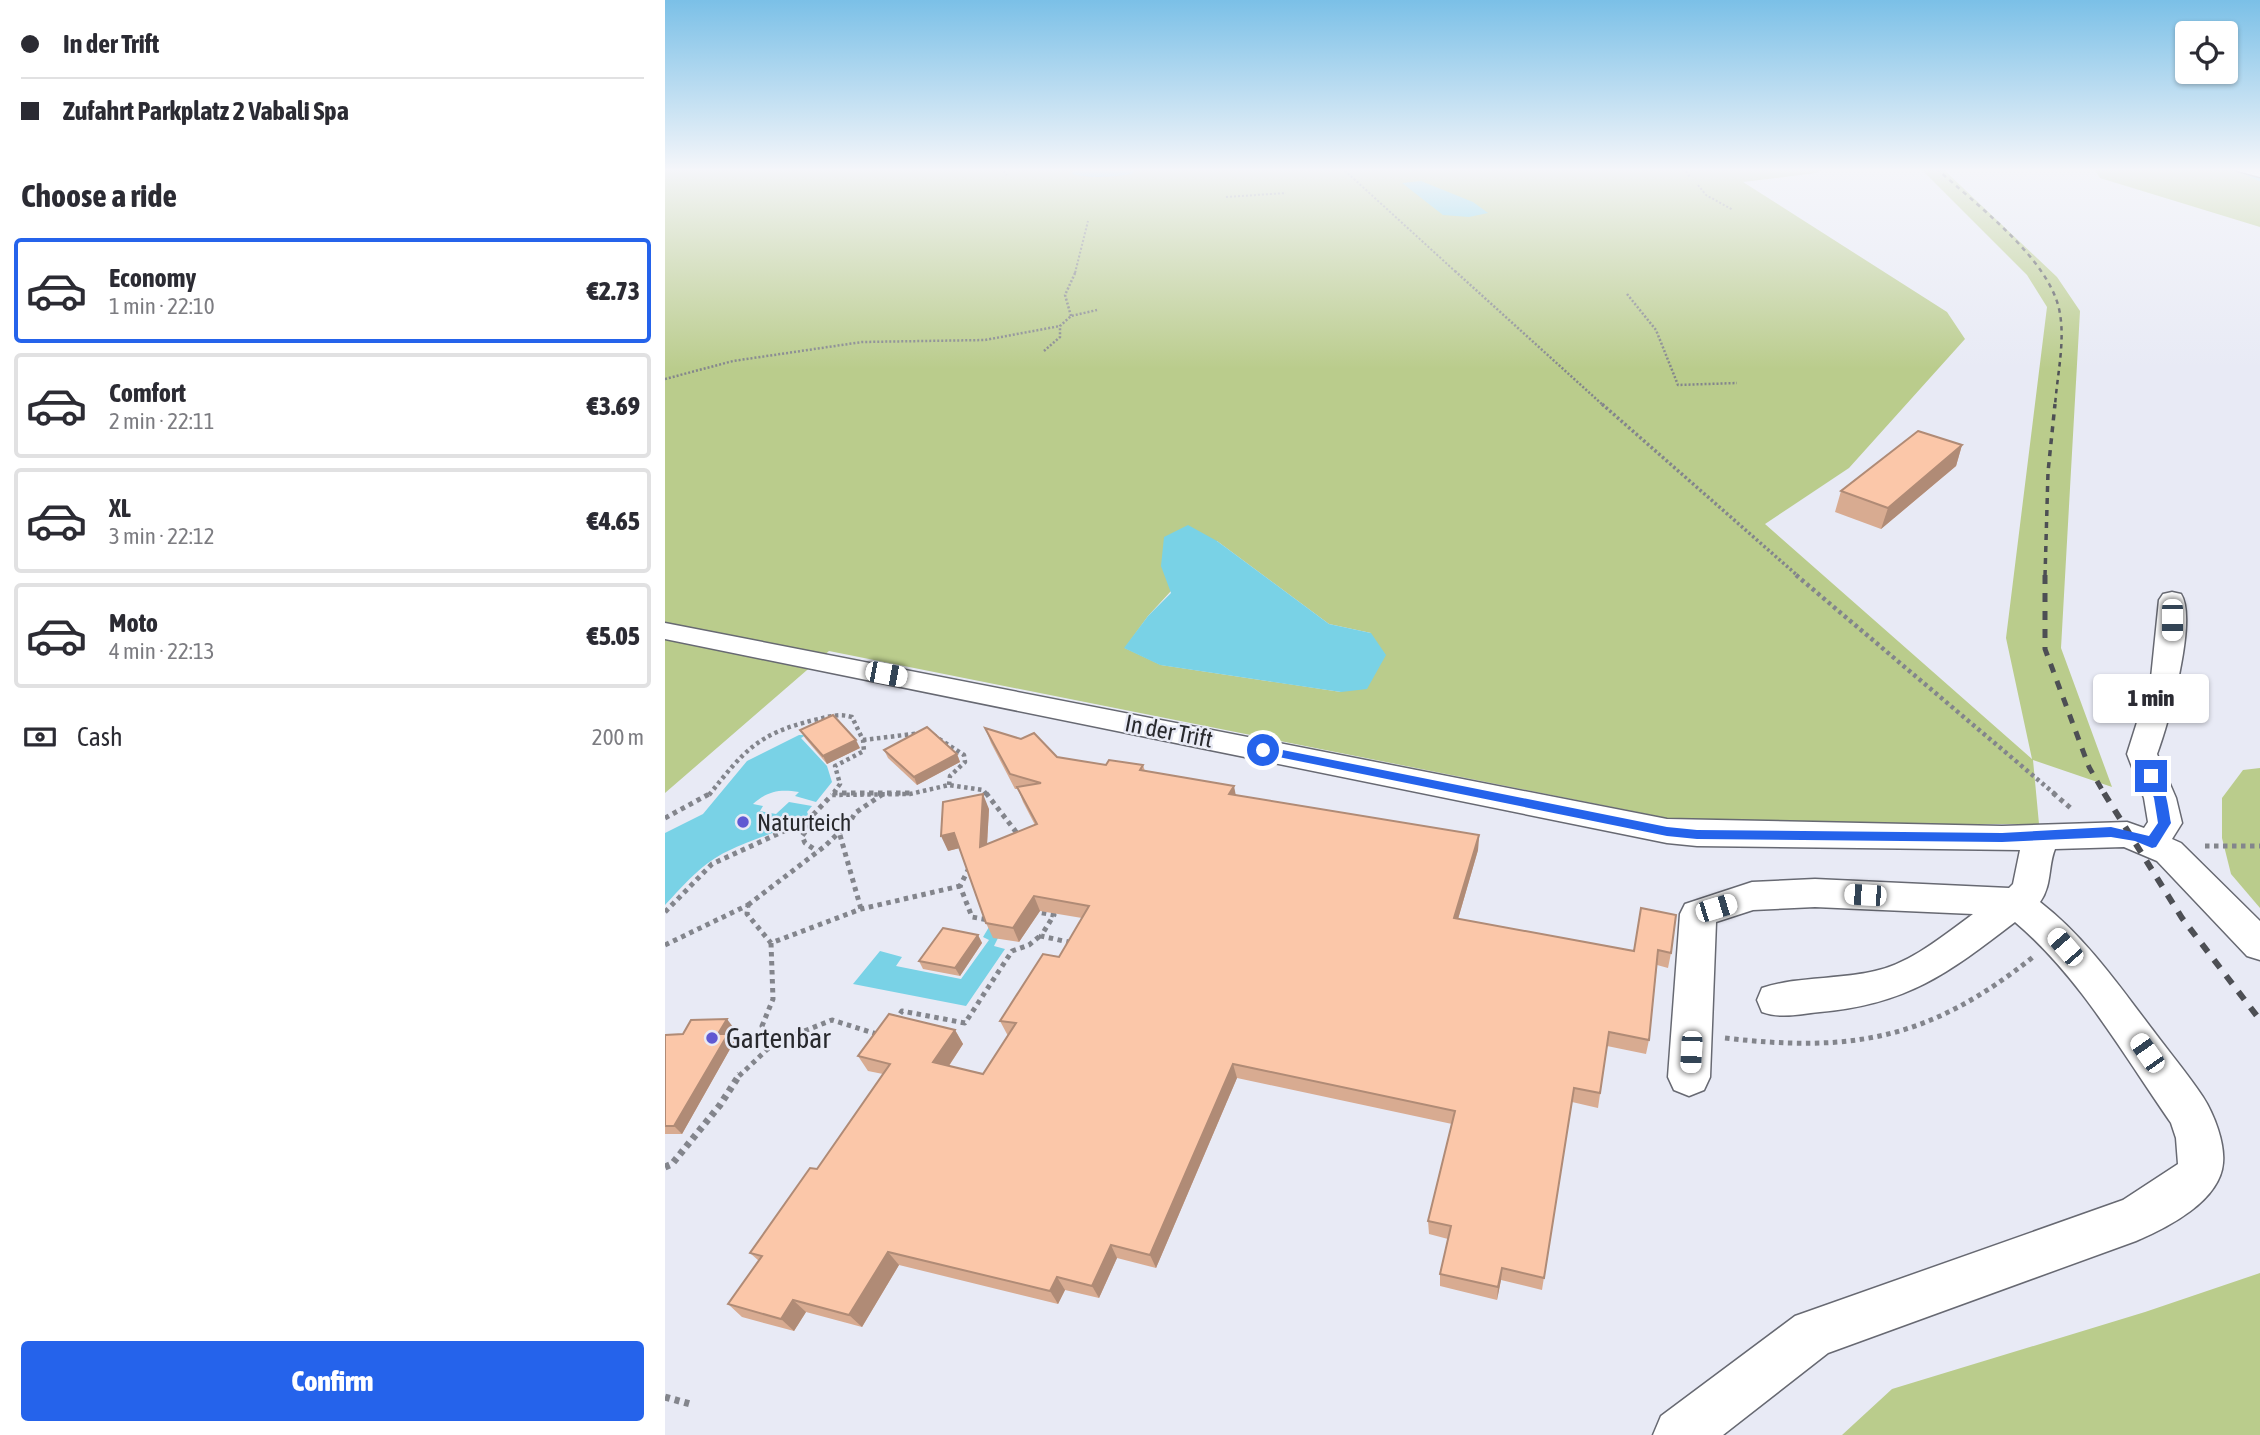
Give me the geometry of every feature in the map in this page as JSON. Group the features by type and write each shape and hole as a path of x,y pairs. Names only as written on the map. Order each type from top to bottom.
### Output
{"street":[{"path":"2172,600 2172,640 2157,718 2143,754 2160,798 2165,823 2161,848 2260,945"},
{"name":"In der Trift","path":"665,631 1667,831 1711,835 2127,834 2161,848"},
{"path":"1776,1000 1886,985 1914,974 1962,944 2030,890 2033,861 2043,836"},
{"path":"1680,1435 1813,1334 2136,1217 2194,1180 2201,1164 2198,1138 2189,1113 2094,981 2050,930 2016,902 1815,893 1752,896 1698,914 1689,1077"}],"path":[{"path":"1071,316 1065,295 1079,264 1085,235"},
{"path":"1416,235 1716,507 2057,793 2096,833"},
{"path":"1627,294 1657,330 1678,385 1737,383"},
{"path":"665,379 733,361 875,340 985,340 1060,326 1071,316 1097,310"},
{"path":"1044,351 1060,337 1060,326"},
{"path":"665,818 707,798 738,759 757,741 787,727 842,713 852,717 863,740 864,751 835,766 840,784 808,820 712,864 665,912"},
{"path":"863,740 927,732 942,738 964,755 965,762 950,776 949,785"},
{"path":"832,795 910,794 949,785 983,790 1024,841 1013,845"},
{"path":"665,945 748,905 840,835 853,821 855,813 883,794"},
{"path":"808,820 813,822 802,836 805,843 817,851"},
{"path":"840,835 861,909"},
{"path":"2161,848 2213,844 2260,846"},
{"path":"972,866 964,873 960,886 972,917 992,920 1001,916"},
{"path":"771,943 861,909 960,886"},
{"path":"748,905 747,914 771,943 773,999 762,1026 774,1044"},
{"path":"665,1167 672,1164 720,1105 745,1067 774,1044 832,1020 883,1037 902,1011 965,1023 1012,951 1029,945 1041,936 1054,915 1019,908"},
{"path":"1041,936 1081,945"},
{"path":"665,1397 690,1404"}],"green space":[{"path":"665,235 1826,235 1947,312 1965,339 1849,468 1765,524 2032,759 2006,638 2047,307 2027,275 1987,235 2013,235 2057,277 2080,311 2061,648 2112,787 2033,760 2039,824 1725,824 1667,818 829,651 665,793","holes":["1217,541 1329,624 1371,633 1341,692 1161,665 1125,648 1148,616"]},
{"path":"2260,768 2260,908 2231,874 2222,838 2222,798 2243,770"},
{"path":"2260,1273 2260,1435 1842,1435 1892,1389 2145,1312"}],"water":[{"path":"1188,525 1217,541 1329,624 1371,633 1386,655 1367,689 1341,692 1160,665 1124,648 1148,616 1171,593 1161,566 1164,537"},
{"name":"Naturteich","path":"799,735 806,735 801,738 827,766 832,782 816,802 795,796 799,792 785,791 764,796 753,804 763,806 760,811 776,814 789,802 812,806 807,812 809,816 719,856 694,875 665,905 665,833 703,814 747,761"},
{"path":"989,927 998,938 994,946 1005,949 966,1006 853,984 880,951 902,957 896,966 961,979 989,940 983,937"}],"building":[{"path":"1918,431 1962,445 1888,508 1841,491"},
{"path":"833,715 856,740 823,756 800,730"},
{"path":"927,727 957,754 914,777 884,750"},
{"path":"985,728 1021,739 1034,733 1057,757 1106,765 1109,760 1143,765 1140,770 1234,786 1229,794 1479,835 1454,918 1634,951 1641,908 1676,915 1671,953 1658,950 1649,1040 1609,1032 1600,1093 1574,1088 1544,1278 1502,1268 1498,1287 1440,1274 1451,1226 1428,1221 1455,1111 1233,1064 1150,1255 1111,1245 1092,1286 1057,1277 1050,1291 888,1252 849,1315 793,1300 781,1319 728,1304 762,1256 750,1253 810,1168 817,1169 890,1064 858,1056 889,1014 955,1030 933,1062 983,1074 1016,1023 1000,1021 1043,954 1059,957 1089,906 1034,896 1013,928 986,923 954,833 941,836 943,802 983,794 980,847 1037,824 1017,787 1041,783 1010,774"},
{"path":"943,928 978,935 955,968 919,961"},
{"path":"727,1019 718,1034 728,1034 674,1126 665,1126 665,1035 683,1034 691,1020"}],"railway":[{"path":"2011,235 2043,273 2054,294 2060,314 2062,336 2055,406"},
{"path":"2045,576 2048,472 2055,404"},
{"path":"2045,576 2045,649 2089,767 2105,795"},
{"path":"2104,793 2182,918 2260,1020"}],"place":[{"name":"Naturteich","path":"743,822"},
{"name":"Gartenbar","path":"712,1038"}],"route":[{"path":"1263,750 1667,831 1697,834 2002,838 2111,832 2137,836 2152,843 2165,823 2160,798 2151,776"}]}
